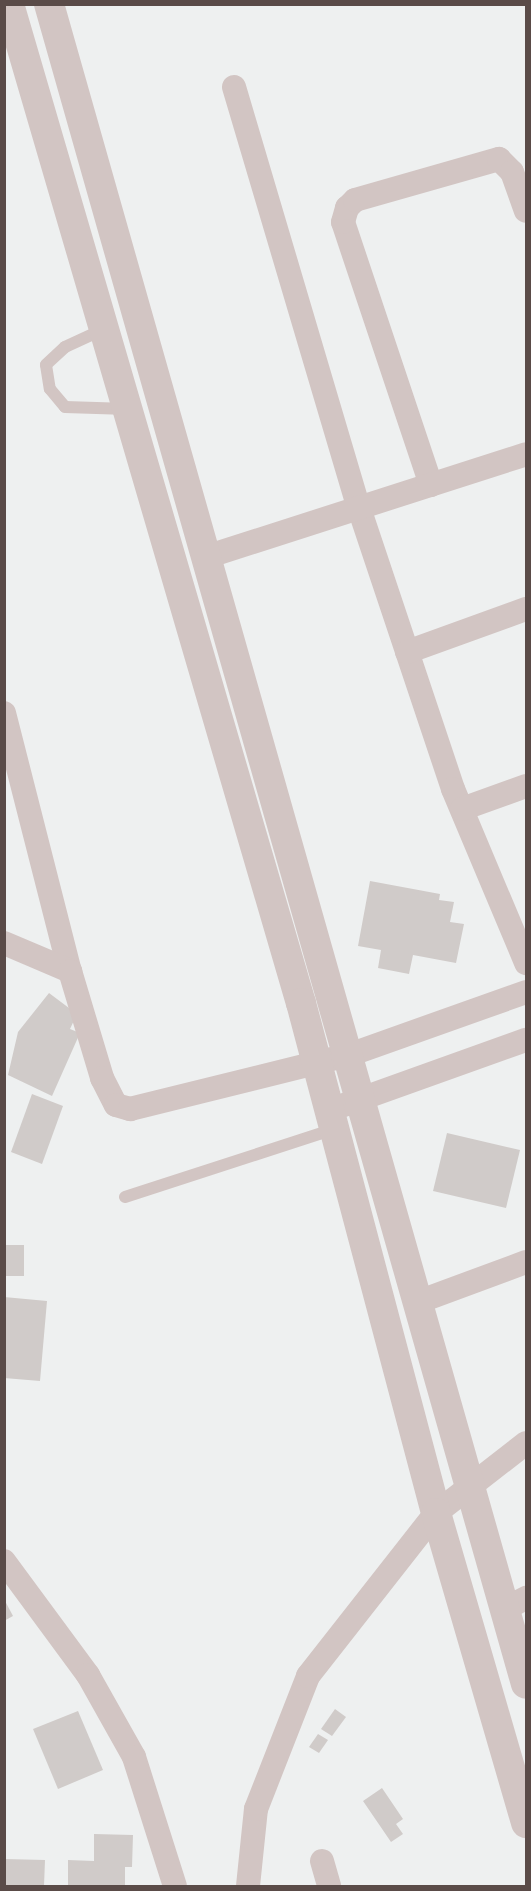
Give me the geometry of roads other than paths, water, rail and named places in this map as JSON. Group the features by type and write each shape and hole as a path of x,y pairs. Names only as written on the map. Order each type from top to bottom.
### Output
{"street":[{"path":"9,4 106,328 317,1063 436,1513 526,1823"},
{"path":"49,4 209,556 470,1487 516,1604 526,1684"},
{"path":"234,87 359,508 462,809 526,963"},
{"path":"431,485 343,222 347,208 366,197 499,159 508,163 526,211"},
{"path":"209,556 526,454"},
{"path":"407,652 526,609"},
{"path":"4,713 70,970 102,1078 116,1105 129,1110 163,1106 349,1055 526,992"},
{"path":"462,809 526,786"},
{"path":"4,943 70,970"},
{"path":"332,1120 361,1100 526,1041"},
{"path":"418,1302 526,1262"},
{"path":"248,1887 255,1809 308,1676 436,1513 526,1443"},
{"path":"4,1561 88,1676 134,1757 175,1887"},
{"path":"322,1862 329,1887"}],"lane":[{"path":"106,328 65,347 46,366 50,389 65,407 129,409"},
{"path":"125,1197 332,1120"}]}
